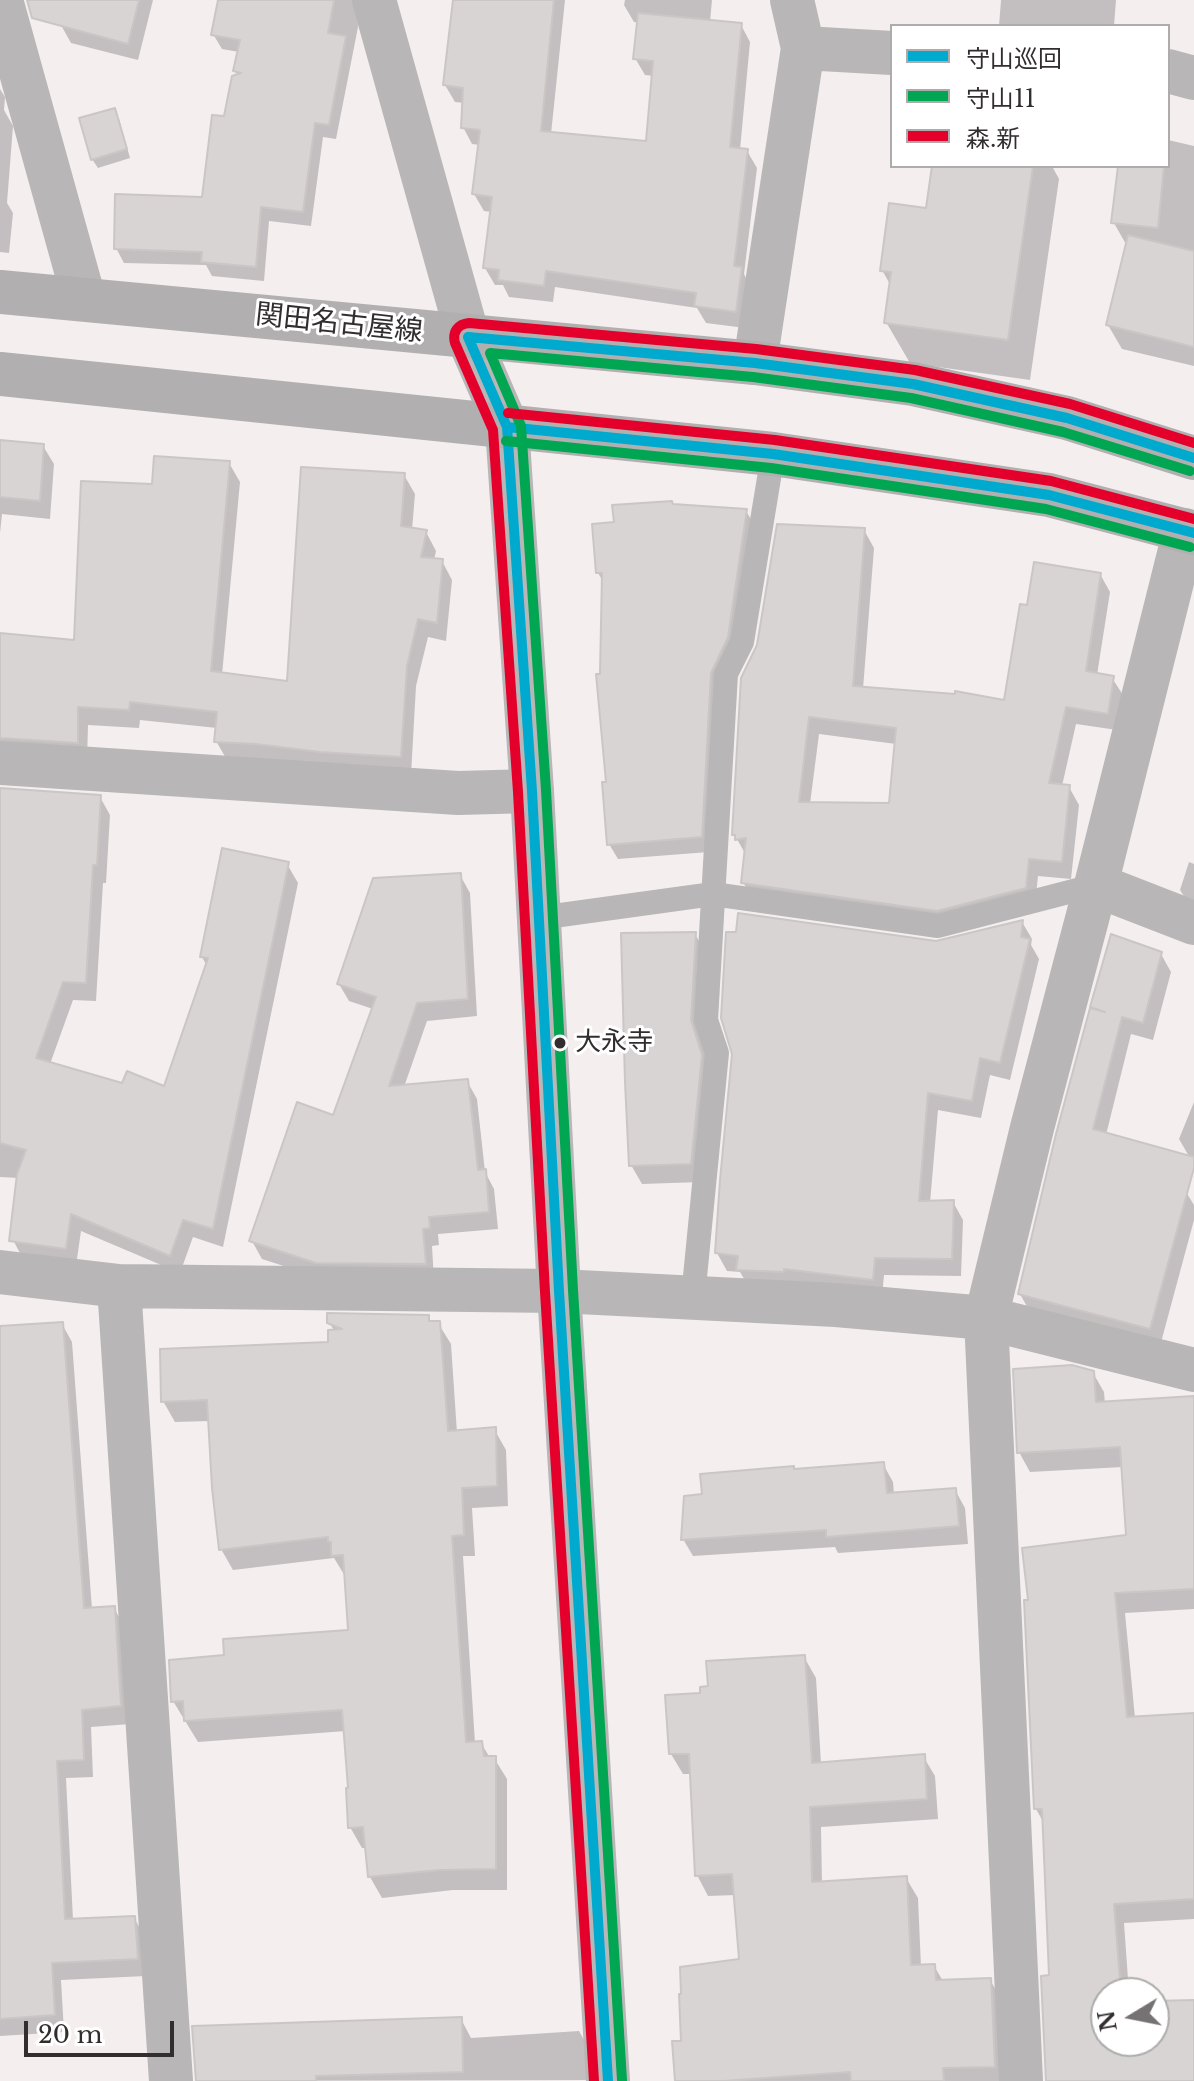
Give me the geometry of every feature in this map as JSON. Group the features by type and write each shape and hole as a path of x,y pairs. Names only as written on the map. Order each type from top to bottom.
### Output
{"main road":[{"name":"関田名古屋線","path":"0,292 755,363 913,384 1067,418 1194,458"},
{"path":"0,374 773,454 1049,495 1190,531"}],"street":[{"path":"374,0 468,337 507,427 532,791 559,1291 608,2081"},
{"path":"755,363 803,48 792,0"},
{"path":"2,12 84,299"},
{"path":"803,48 890,53"},
{"path":"1170,72 1194,78"},
{"path":"1021,2081 986,1318 1032,1128 1190,531"},
{"path":"0,763 458,793 532,791"},
{"path":"1096,885 1194,923"},
{"path":"0,1272 119,1286 559,1291 836,1305 986,1318 1194,1370"},
{"path":"119,1286 171,2081"}],"lane":[{"path":"693,1297 717,1053 706,1020 726,674 742,642 773,454"},
{"path":"539,918 713,894 938,926 1096,885"}],"building":[{"path":"27,0 139,0 128,44 32,18"},
{"path":"218,0 334,0 328,33 346,36 329,125 315,123 303,212 261,207 256,267 201,262 202,252 114,249 115,194 202,197 212,115 224,116 232,76 241,73 233,71 240,40 211,35"},
{"path":"453,0 554,0 541,131 646,141 653,61 633,59 638,13 742,23 730,147 748,149 734,266 742,267 736,312 694,306 696,293 546,271 544,286 498,280 499,270 483,268 492,197 472,194 480,130 461,128 463,88 443,85"},
{"path":"115,108 127,149 91,160 79,118"},
{"path":"932,168 1033,168 1008,340 884,323 891,272 880,271 889,203 926,208"},
{"path":"1118,168 1164,168 1158,228 1111,223"},
{"path":"1128,235 1194,251 1194,347 1106,325"},
{"path":"0,440 44,444 40,501 0,497"},
{"path":"154,456 230,461 211,671 287,681 301,467 405,473 401,526 427,530 421,557 443,559 437,623 418,619 407,666 401,757 214,742 217,712 130,702 129,710 78,707 78,743 0,738 0,633 74,640 81,481 152,484"},
{"path":"672,501 673,504 747,509 728,637 711,673 702,837 607,845 602,782 606,782 596,674 600,674 602,573 596,573 592,524 614,522 612,505"},
{"path":"777,524 865,528 853,686 955,694 955,691 1004,700 1020,604 1027,605 1034,562 1101,573 1086,671 1114,676 1108,714 1066,707 1049,783 1070,785 1062,862 1029,859 1026,888 937,911 741,883 746,838 735,840 735,835 732,835 741,678 757,645","holes":["809,717 896,728 889,803 799,802"]},
{"path":"0,788 101,795 97,865 93,865 86,983 63,982 36,1058 122,1083 127,1071 164,1086 208,958 200,957 222,848 289,862 213,1229 183,1220 170,1256 71,1214 66,1249 9,1241 17,1174 26,1150 0,1143"},
{"path":"461,873 468,999 417,1003 389,1086 468,1079 478,1170 486,1169 489,1212 429,1217 430,1228 423,1229 426,1264 316,1263 249,1241 297,1102 333,1115 376,997 337,984 373,878"},
{"path":"738,913 936,941 1023,920 1021,937 1030,939 1000,1063 980,1058 972,1101 928,1093 919,1201 954,1200 952,1259 875,1258 873,1280 784,1269 784,1272 736,1270 738,1256 715,1253 732,1054 721,1018 726,932 736,932"},
{"path":"696,932 691,1020 702,1055 691,1164 629,1166 621,933"},
{"path":"1111,934 1162,952 1143,1023 1122,1017 1093,1129 1194,1157 1194,1168 1150,1329 1018,1294 1090,1008 1105,1012 1090,1007"},
{"path":"327,1313 429,1315 429,1321 440,1321 448,1431 496,1427 497,1486 462,1488 464,1535 452,1536 466,1742 482,1741 484,1756 496,1756 496,1869 440,1870 368,1877 363,1827 348,1828 342,1710 184,1721 183,1701 171,1702 169,1660 224,1655 223,1639 348,1630 343,1555 331,1556 328,1537 219,1550 207,1400 161,1402 160,1349 328,1342 328,1330 342,1329 327,1323"},
{"path":"63,1322 84,1608 115,1606 121,1706 82,1710 84,1760 57,1761 65,1919 135,1916 138,1959 52,1963 55,2015 0,2019 0,1326"},
{"path":"1072,1365 1094,1371 1096,1402 1194,1396 1194,1589 1115,1593 1127,1717 1194,1713 1194,1899 1114,1904 1120,1977 1090,1977 1090,2057 1170,2057 1170,2001 1194,2000 1194,2081 1046,2081 1041,1976 1049,1975 1042,1809 1034,1809 1024,1600 1028,1600 1022,1548 1126,1535 1120,1447 1017,1453 1013,1369"},
{"path":"884,1462 887,1493 956,1488 959,1526 826,1537 826,1530 681,1540 684,1496 702,1494 700,1474"},
{"path":"805,1655 812,1763 925,1754 927,1799 810,1807 812,1882 907,1876 911,1965 935,1964 936,1980 991,1978 995,2067 943,2068 944,2081 851,2081 850,2072 723,2081 675,2081 672,2041 681,2041 680,1967 739,1959 732,1874 695,1876 689,1754 669,1754 665,1695 700,1693 700,1687 708,1686 706,1661"},
{"path":"462,2017 463,2072 316,2076 316,2081 196,2081 192,2026"}],"transit line":[{"name":"森.新","path":"594,2081 545,1292 518,792 493,430 455,343 455,332 469,323 756,349 915,370 1070,404 1194,443"},
{"name":"守山巡回","path":"468,337 507,427 532,791 559,1291 608,2081"},
{"name":"守山巡回","path":"468,337 755,363 913,384 1067,418 1194,458"},
{"name":"守山11","path":"622,2080 573,1290 546,790 521,426 490,353 753,377 911,398 1063,432 1190,471"},
{"name":"森.新","path":"508,413 775,440 1051,481 1194,519"},
{"name":"守山巡回","path":"507,427 773,454 1049,495 1194,533"},
{"name":"守山11","path":"506,441 771,468 1046,509 1190,547"}],"place":[{"name":"大永寺","path":"560,1043"}]}
